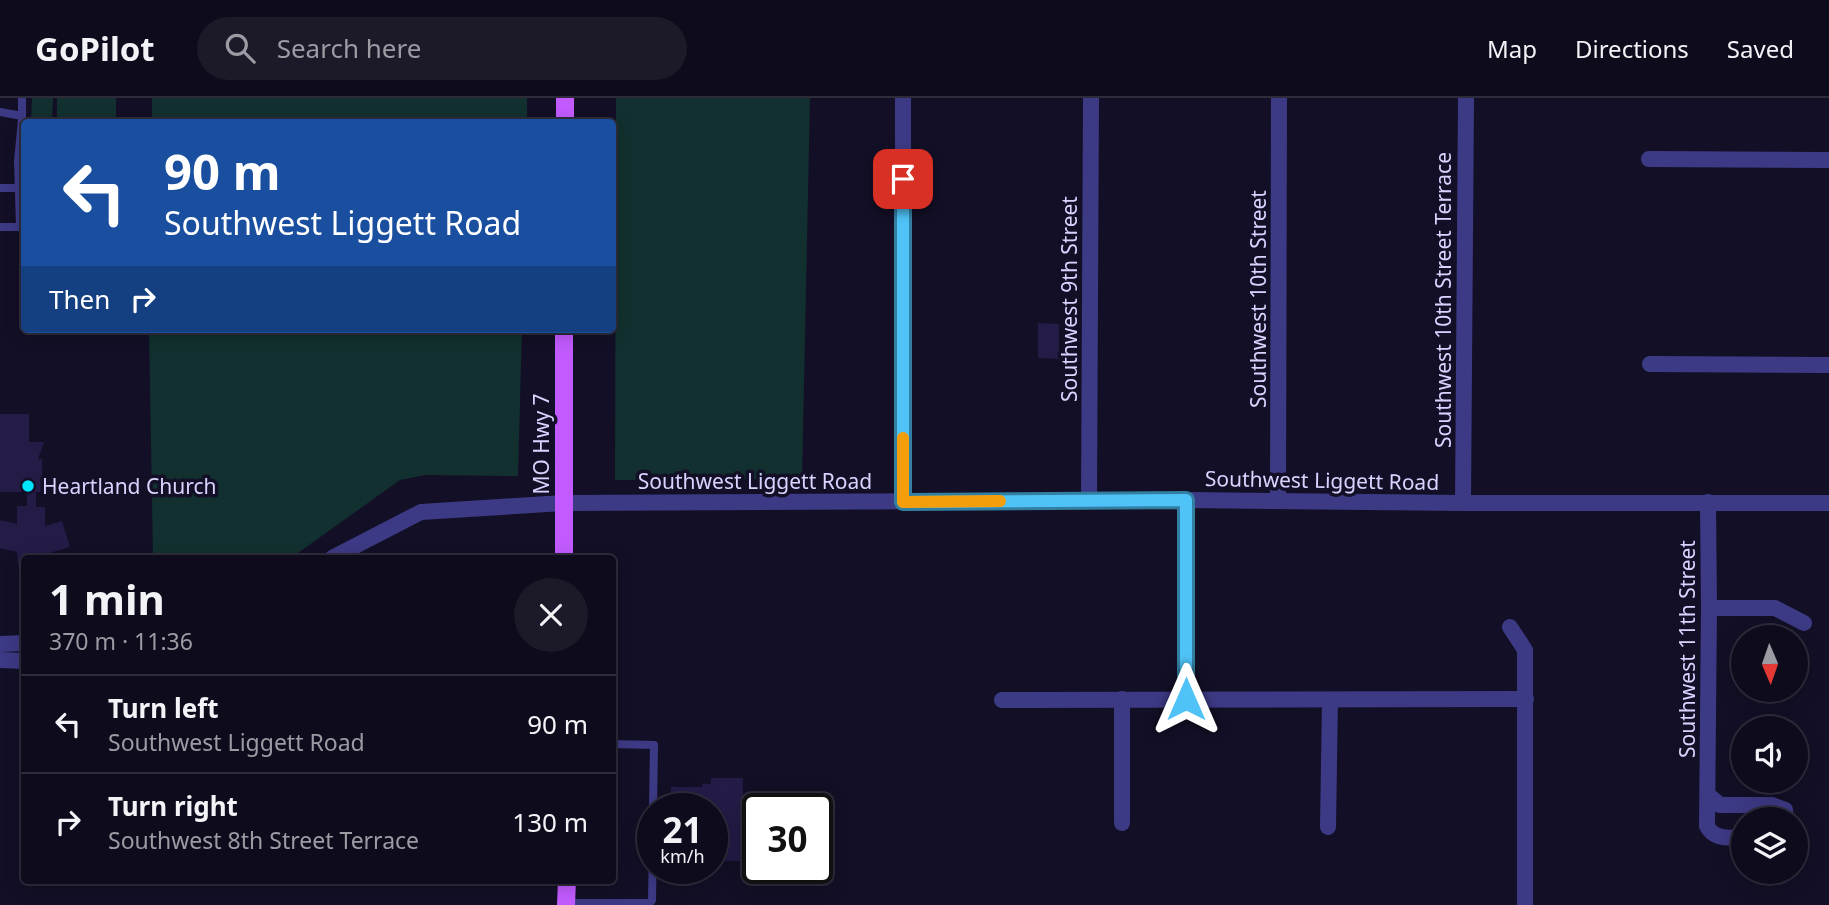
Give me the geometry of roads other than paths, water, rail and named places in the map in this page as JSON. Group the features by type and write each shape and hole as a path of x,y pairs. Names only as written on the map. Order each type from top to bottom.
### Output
{"main road":[{"path":"565,98 565,119"},
{"name":"MO Hwy 7","path":"564,333 564,555"},
{"path":"566,904 567,884"}],"street":[{"path":"903,98 903,502"},
{"name":"Southwest 9th Street","path":"1089,500 1091,98"},
{"name":"Southwest 10th Street","path":"1278,500 1279,98"},
{"name":"Southwest 10th Street Terrace","path":"1462,503 1466,98"},
{"path":"1649,159 1829,160"},
{"path":"1650,364 1829,365"},
{"name":"Southwest Liggett Road","path":"338,555 421,512 563,503 1089,500 1829,503"},
{"path":"1186,500 1186,699"},
{"name":"Southwest 11th Street","path":"1708,502 1707,826 1711,833 1731,837"},
{"path":"1709,608 1775,608 1804,623"},
{"path":"1510,628 1525,650 1525,905"},
{"path":"0,644 21,643"},
{"path":"0,660 21,661"},
{"path":"1122,699 1122,823"},
{"path":"1002,700 1526,699"},
{"path":"1328,827 1330,700"},
{"path":"1708,796 1720,805 1777,807"}],"lane":[{"path":"22,98 22,119"},
{"path":"0,112 22,116"},
{"path":"0,227 20,227 21,125"},
{"path":"0,188 19,188"},
{"path":"616,744 654,746 653,793"},
{"path":"566,904 650,903 652,884"}],"place":[{"name":"Heartland Church","path":"28,486"}]}
